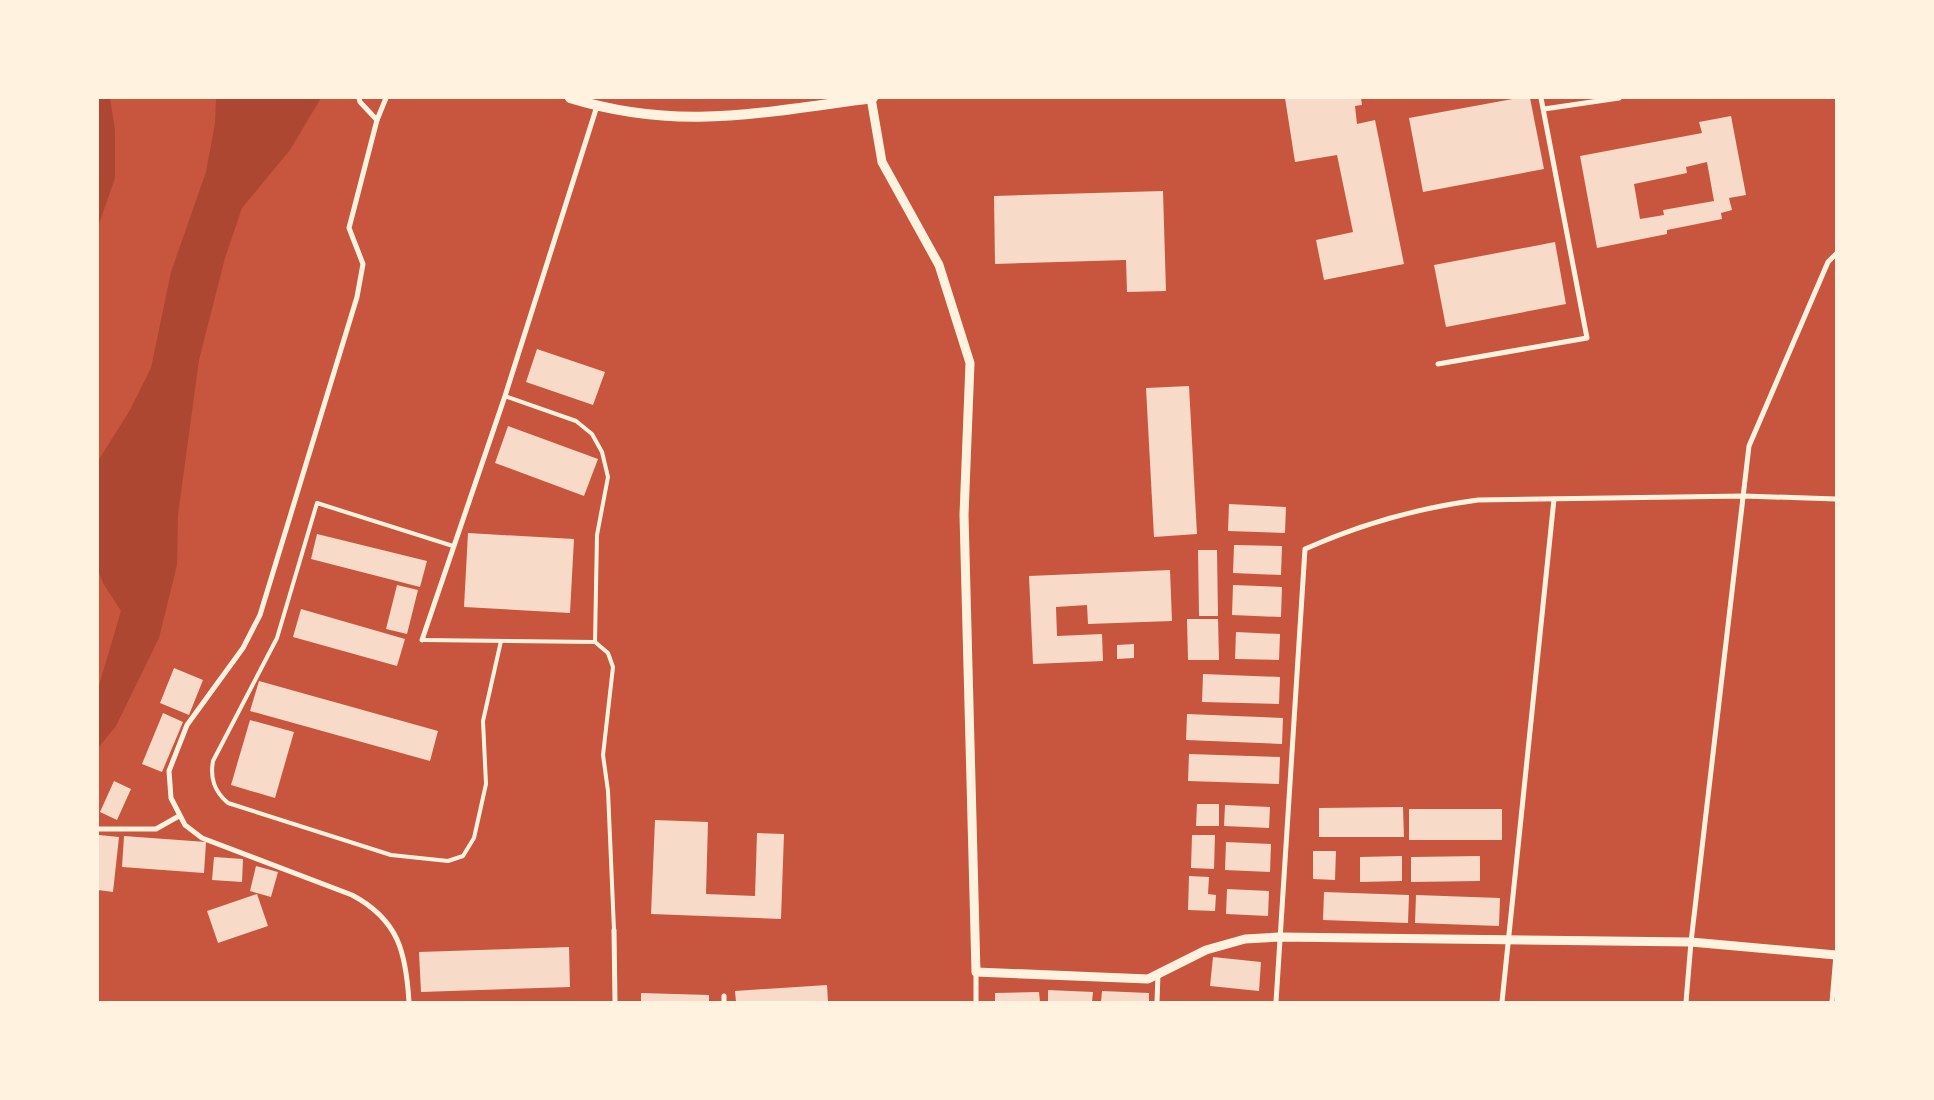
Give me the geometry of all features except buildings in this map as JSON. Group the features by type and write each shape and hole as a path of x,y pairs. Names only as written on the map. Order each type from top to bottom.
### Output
{"main road":[{"path":"570,98 597,106 644,115 703,118 871,98"}],"street":[{"path":"359,98 377,120"},
{"path":"386,98 377,120 349,228 363,264 357,297 260,615 243,648 187,725 169,771 171,798 179,816 202,838 352,895 375,909 392,929 403,952 409,1002"},
{"path":"871,98 882,162 938,265 970,363 964,515 976,1002"},
{"path":"1438,364 1587,338 1541,98"},
{"path":"1544,109 1619,98"},
{"path":"422,640 505,396 597,106"},
{"path":"1686,1002 1691,942 1749,446 1828,262 1836,254"},
{"path":"1276,1002 1305,549 1376,521 1444,505 1478,500 1744,496 1836,499"},
{"path":"1502,1002 1554,499"},
{"path":"98,829 156,829 179,816"},
{"path":"614,930 615,1002"},
{"path":"976,972 1148,979 1206,950 1245,939 1279,937 1691,942 1836,954 1832,1002"},
{"path":"1157,1002 1158,974"},
{"path":"724,996 724,1002"}],"lane":[{"path":"505,396 576,421 592,434 602,452 608,477 597,535 595,642"},
{"path":"453,546 317,503 277,638 212,761 211,775 216,790 228,803 391,855 448,861 463,856 474,838 486,784 483,721 501,641"},
{"path":"422,640 595,642 608,653 613,667 603,755 608,791 614,930"}],"shaded area":[{"path":"98,98 110,98 115,130 115,178 98,227"},
{"path":"216,98 321,98 290,150 242,208 225,258 199,360 178,515 177,565 159,638 116,726 98,748 98,689 121,611 103,583 98,570 98,461 130,410 151,368 171,272 206,172 215,123"}]}
